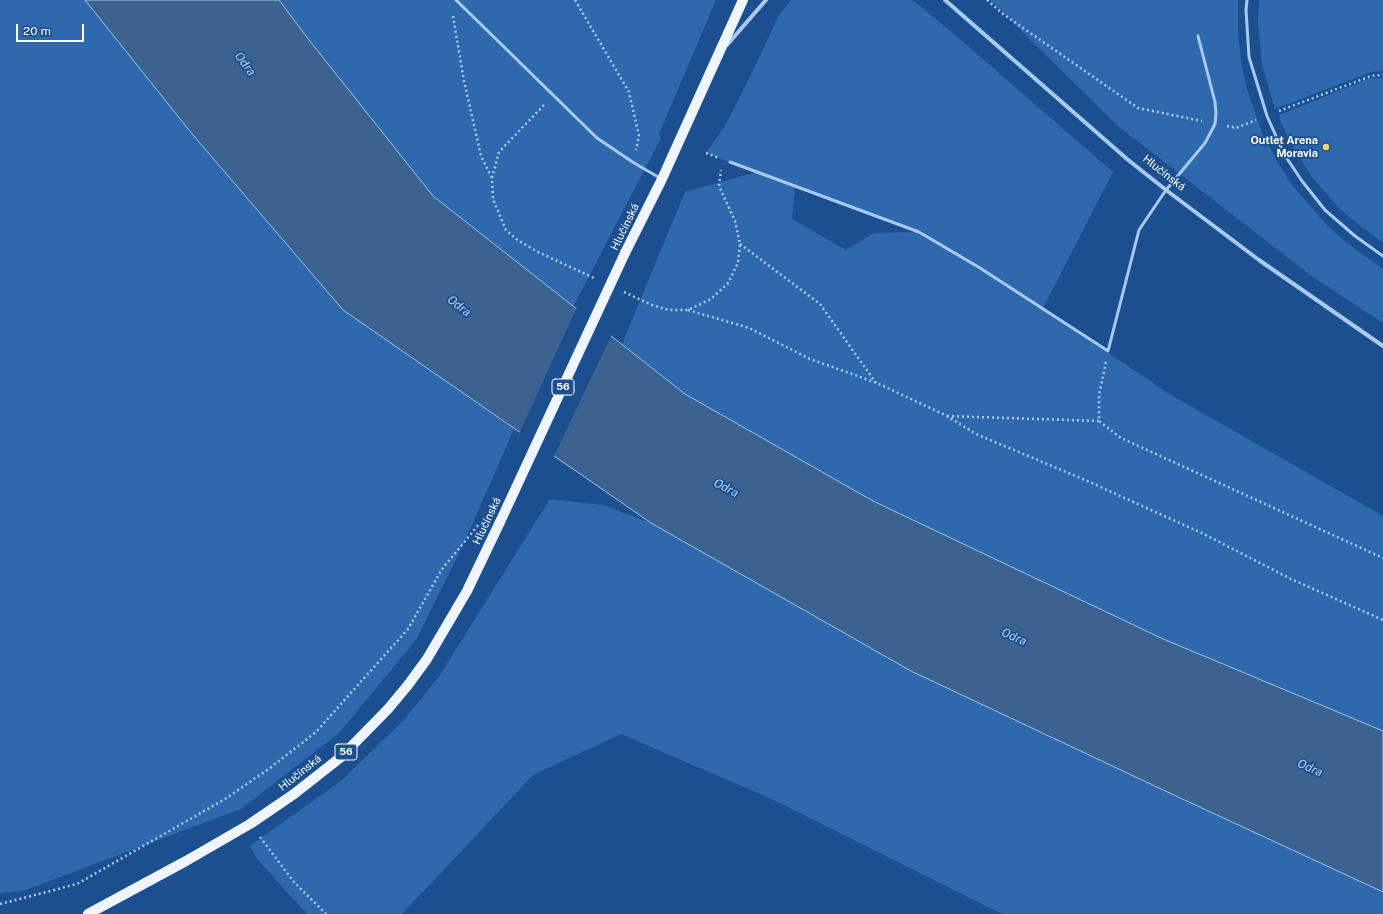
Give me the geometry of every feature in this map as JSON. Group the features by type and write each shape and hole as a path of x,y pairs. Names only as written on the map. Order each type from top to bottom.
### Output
{"main road":[{"name":"Hlučínská","path":"88,914 186,861 250,824 294,794 341,756 365,734 408,685 427,659 466,591 500,522 662,179 743,0"}],"street":[{"path":"718,54 766,0"},
{"name":"Hlučínská","path":"945,0 1121,154 1166,190 1259,260 1383,346"}],"lane":[{"path":"456,0 597,138 634,163 662,179"},
{"path":"1247,0 1246,10 1249,57 1267,116 1284,154 1302,181 1325,210 1355,236 1383,256"},
{"path":"730,162 920,232 980,268 1108,351 1139,230 1166,190 1205,143 1215,124 1215,102 1198,36"}],"path":[{"path":"576,0 629,92 639,136 634,163"},
{"path":"987,0 1003,14 1138,108 1236,128 1371,76 1383,75"},
{"path":"453,15 464,81 480,156 492,178"},
{"path":"553,96 499,152 492,178 493,199 506,230 516,239 536,251 601,281"},
{"path":"688,310 711,299 728,283 738,263 740,244 735,221 719,186 720,170 730,162"},
{"path":"740,244 820,304 877,383"},
{"path":"623,292 652,305 669,310 688,310 749,328 810,359 877,383 946,416 976,434 1086,480 1190,527 1291,579 1383,620"},
{"path":"1099,421 1099,395 1108,351"},
{"path":"946,416 1099,421 1121,438 1383,558"},
{"path":"0,904 77,884 225,799 270,768 316,732 408,629 442,569 481,521"},
{"path":"250,824 294,882 326,914"}],"shaded area":[{"path":"0,0 85,0 193,135 343,310 514,429 464,543 416,640 339,733 241,809 23,891 0,893"},
{"path":"279,0 716,0 659,134 661,138 573,307 433,196"},
{"path":"791,0 912,0 947,28 1113,172 1043,308 1022,295 1171,395 1383,516 1383,731 1161,638 873,501 685,394 622,344 685,192 757,172 706,153 726,124 778,17","holes":["795,187 918,232 874,233 846,250 792,219"]},
{"path":"990,0 1238,0 1238,31 1241,61 1246,86 1262,133 1292,185 1318,215 1347,243 1383,269 1383,323 1313,277 1119,127"},
{"path":"1259,0 1383,0 1383,71 1371,72 1275,109 1262,65 1258,21"},
{"path":"1371,78 1383,78 1383,243 1336,205 1312,177 1290,142 1279,118 1279,115"},
{"path":"550,499 603,505 651,523 911,671 1383,892 1383,914 1002,914 774,800 621,734 533,775 402,914 307,914 257,859 250,846 342,780 405,719 440,675"}],"water":[{"name":"Odra","path":"85,0 279,0 433,196 685,394 873,501 1161,638 1383,731 1383,892 911,671 651,523 343,310 193,135"}],"pier":[{"path":"577,307 612,334 553,458 519,434"}],"place":[{"name":"Outlet Arena Moravia","path":"1326,147"}]}
